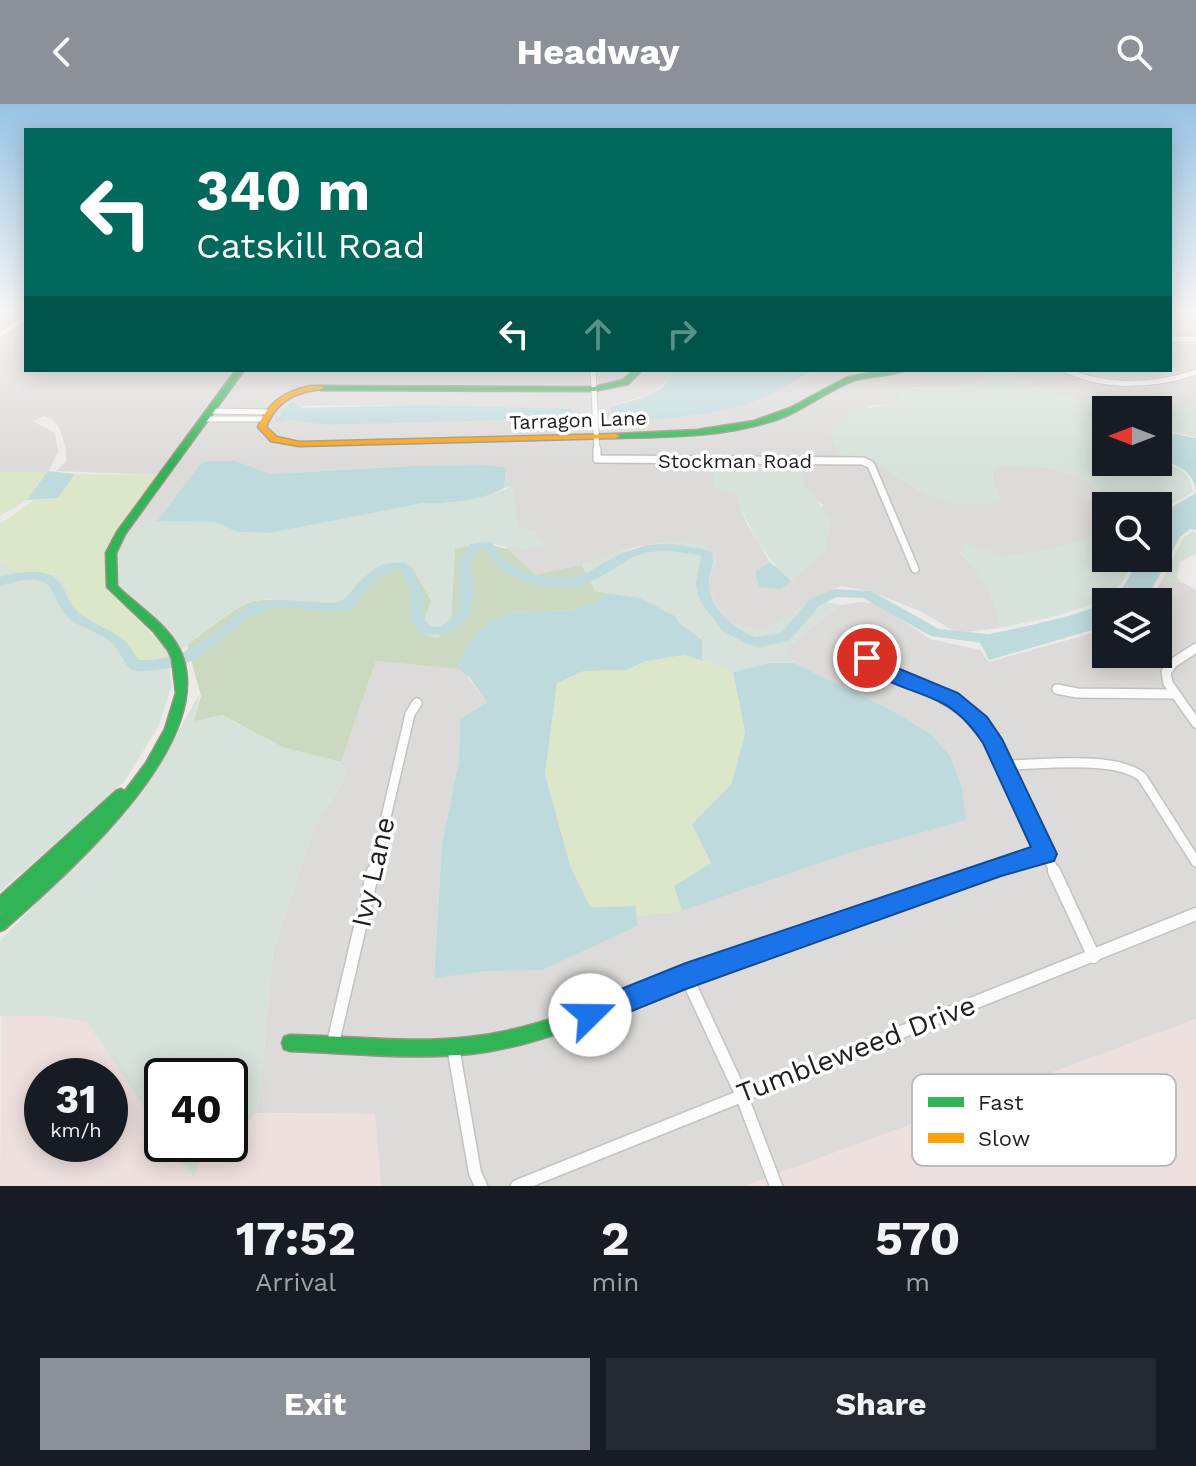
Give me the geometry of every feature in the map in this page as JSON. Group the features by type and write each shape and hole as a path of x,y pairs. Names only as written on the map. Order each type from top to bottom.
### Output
{"street":[{"path":"0,924 86,844 132,792 170,734 178,711 182,676 174,651 112,587 111,553 120,534 239,372"},
{"path":"593,372 596,438"},
{"path":"207,415 265,416 284,397 325,387 594,389 625,382 636,372"},
{"name":"Tarragon Lane","path":"265,416 263,430 270,438 299,444 696,434 734,428 800,408 852,380 892,372"},
{"path":"1070,372 1083,378 1115,382 1171,379 1196,372"},
{"name":"Stockman Road","path":"596,438 597,459 863,461 871,465 915,569"},
{"path":"1196,648 1173,663 1166,672 1175,694 1196,723"},
{"path":"867,658 884,670 952,699 967,710 992,739 1094,957"},
{"path":"1057,689 1077,693 1175,694"},
{"name":"Ivy Lane","path":"333,1043 410,714 417,703"},
{"path":"1004,765 1114,765 1132,769 1142,777 1196,862"},
{"path":"0,906 144,773"},
{"path":"290,1043 453,1047 519,1037 566,1024 686,976 1001,865 1045,854"},
{"name":"Tumbleweed Drive","path":"517,1186 1196,914"},
{"path":"686,976 741,1094 776,1186"},
{"path":"453,1047 475,1173 481,1186"}],"shaded area":[{"path":"0,362 24,362 24,372 236,372 160,475 56,471 66,462 66,449 60,429 52,419 44,416 32,421 55,433 58,452 48,472 0,472"},
{"path":"1172,362 1196,362 1196,408 1172,404 1172,396 1092,396 1092,401 1069,399 1036,388 1009,372 1172,372"},
{"path":"242,372 672,372 670,379 651,394 614,405 611,417 617,418 662,417 724,409 758,400 814,372 986,372 982,383 967,387 915,387 895,405 869,406 858,466 882,467 926,495 1001,502 993,485 992,471 1005,465 1048,468 1078,476 1098,492 1092,492 1092,538 1036,552 1003,556 960,552 981,576 995,602 1000,628 957,633 922,612 870,591 840,586 816,599 796,616 762,630 728,622 707,588 716,560 669,541 631,548 553,575 536,575 505,549 536,532 517,526 512,486 504,488 506,469 487,465 271,474 236,461 207,461 200,464 157,521 144,520 121,546 123,536","holes":["296,406 474,408 414,422 326,425 289,420 274,422 282,413","808,466 802,481 809,494 823,505 759,587 755,571 770,562 747,524 737,496"]},
{"path":"984,372 1009,372 1036,388 1069,399 1092,401 1092,476 1172,476 1172,465 1188,477 1193,492 1172,504 1172,492 1098,492 1078,476 1048,468 1005,465 992,472 993,485 1001,503 959,505 926,495 882,467 858,466 836,450 830,429 852,413 895,405 900,392 910,389 982,383"},
{"path":"1172,404 1196,408 1196,437 1172,432"},
{"path":"731,460 791,462 808,466 802,482 832,520 824,552 791,581 758,542 737,496 713,486 715,467"},
{"path":"512,486 517,526 536,532 545,544 529,550 489,543 455,549 451,627 438,638 420,633 431,600 411,565 382,565 372,571 351,595 327,605 252,601 226,616 180,651 116,586 115,552 123,536 122,545 144,520 214,522 238,532 270,533 423,503 448,503 497,493"},
{"path":"1193,531 1196,534 1196,554 1180,562 1177,577 1181,582 1163,579 1166,572 1172,572 1172,561 1183,538"},
{"path":"1092,538 1092,572 1127,572 1116,588 1092,588 1092,603 1079,609 1000,628 986,587 960,551 965,543 1003,556 1036,552"},
{"path":"669,541 706,545 716,560 707,588 728,622 762,630 816,599 840,605 786,648 794,663 770,663 733,672 702,661 702,640 678,622 675,616 640,598 595,591 582,565 619,552"},
{"path":"0,563 21,573 60,575 77,614 121,652 150,669 167,660 172,685 158,727 124,782 0,892"},
{"path":"1163,579 1184,583 1196,590 1196,1019 1048,1074 912,1074 912,1125 747,1186 381,1186 374,1114 254,1113 259,1105 273,952 312,833 346,776 341,762 376,661 462,669 487,702 460,719 459,760 442,844 434,977 488,971 636,927 636,916 682,911 849,853 965,820 962,787 950,756 931,734 893,711 794,663 786,648 840,605 860,602 879,604 930,639 980,650 989,662 1092,633 1092,668 1172,668 1172,588 1158,588"},
{"path":"200,693 194,721 221,715 284,748 341,762 346,776 312,833 273,952 259,1106 248,1123 248,1058 144,1058 144,1108 128,1084 128,1058 111,1058 87,1022 49,1016 0,1016 0,941 96,841 158,768"},
{"path":"2,1014 49,1016 87,1022 111,1058 24,1058 24,1162 128,1162 128,1084 144,1108 144,1162 182,1162 194,1177 199,1162 248,1162 248,1122 254,1113 375,1114 381,1186 0,1186"},
{"path":"1196,1019 1196,1186 747,1186 912,1124 912,1166 1176,1166 1176,1074 1047,1074"},
{"path":"182,1162 199,1162 194,1178"}],"green space":[{"path":"0,472 48,472 27,500 0,516"},
{"path":"75,474 160,475 107,553 106,570 108,588 172,657 150,669 106,642 81,620 64,592 60,575 21,573 0,563 0,524 34,500 58,498"},
{"path":"482,543 507,549 536,575 582,565 595,591 607,593 596,601 573,609 524,611 493,620 470,642 459,669 376,661 341,762 284,748 222,715 193,722 201,696 187,645 238,608 265,600 330,603 351,594 376,567 395,563 411,565 431,600 451,619 455,549"},
{"path":"684,655 733,672 745,732 732,783 692,824 711,863 675,886 682,911 636,916 635,906 590,907 570,865 545,774 557,683 584,671 627,670 646,661"}],"water":[{"path":"672,372 814,372 758,400 723,410 666,418 611,417 611,407 656,391"},
{"path":"292,401 302,408 417,405 570,409 574,411 575,418 326,425 289,420 274,423"},
{"path":"1172,434 1196,438 1196,491 1186,472 1172,464"},
{"path":"207,461 236,461 271,474 410,466 487,465 506,468 504,488 477,498 423,503 270,533 238,532 214,522 157,521 200,464"},
{"path":"48,471 75,474 58,498 27,500"},
{"path":"1196,493 1196,530 1190,529 1180,537 1172,552 1172,507"},
{"path":"770,562 791,581 781,589 759,587 755,571"},
{"path":"1131,572 1161,572 1153,588 1122,588"},
{"path":"607,593 640,598 675,616 678,622 702,640 702,661 684,655 646,661 627,670 584,671 557,683 545,774 570,865 590,907 636,906 637,926 542,970 488,971 434,978 442,844 459,760 460,719 487,702 470,678 459,669 464,651 484,626 502,616 524,611 573,609 596,601"},
{"path":"1092,608 1092,630 989,660 977,637 1050,621"},
{"path":"770,663 794,663 893,711 931,734 950,756 962,787 966,820 849,853 682,911 674,886 711,863 692,824 732,783 745,732 733,672"}],"waterway":[{"path":"0,582 24,576 49,580 70,612 117,640 135,665 162,665 184,659 204,648 246,614 261,607 282,604 347,606 370,578 392,567 402,566 415,584 416,619 426,631 443,632 462,618 467,592 464,563 474,547 488,546 510,570 528,578 550,582 583,581 625,557 647,549 673,548 707,554 702,584 706,601 728,627 754,642 785,637 815,602 835,593 866,594 936,633 997,640"}],"traffic: fast":[{"path":"0,924 89,841 122,805 150,767 171,729 182,693 178,659 158,629 112,587 111,553 120,534 239,372"},
{"path":"321,388 594,389 625,382 636,372"},
{"path":"616,436 697,432 756,423 793,410 849,380 886,372"},
{"path":"0,906 121,795"},
{"path":"290,1043 412,1048 471,1045 529,1034 602,1009"}],"traffic: slow":[{"path":"321,388 302,390 284,398 271,410 262,427 274,439 299,444 616,436"},
{"path":"602,1009 686,976 1001,865 1045,854"}],"route":[{"path":"590,1015 686,976 1001,865 1045,854 992,739 980,723 952,699 884,670 867,658"}]}
